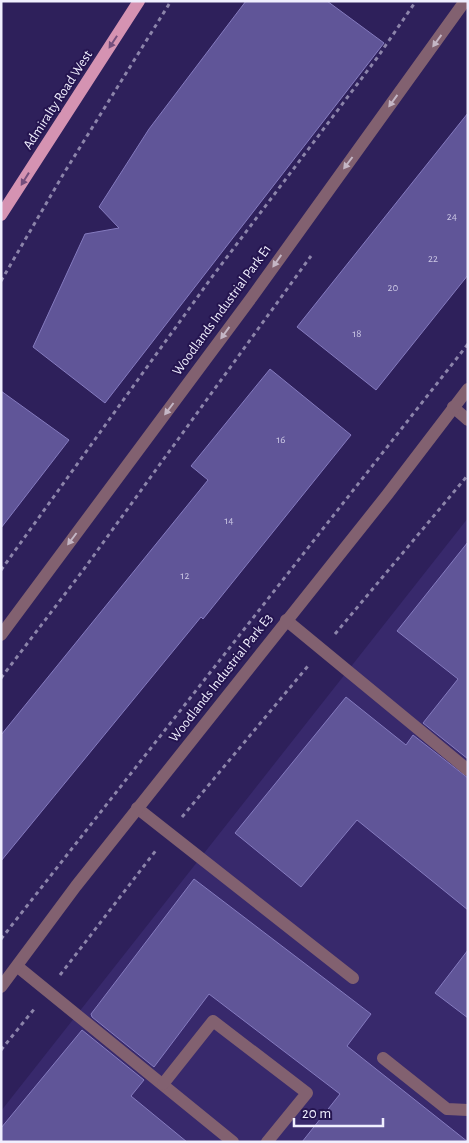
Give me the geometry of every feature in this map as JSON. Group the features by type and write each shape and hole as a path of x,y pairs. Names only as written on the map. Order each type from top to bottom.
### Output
{"main road":[{"name":"Admiralty Road West","path":"1,215 139,1"}],"street":[{"name":"Woodlands Industrial Park E1","path":"1,635 252,297 465,1"},
{"name":"Woodlands Industrial Park E3","path":"1,987 18,967 76,886 387,495 468,389"},
{"path":"453,407 468,420"},
{"path":"286,620 468,770"},
{"path":"137,808 353,978"},
{"path":"18,967 233,1142"},
{"path":"163,1084 214,1021 307,1093 267,1142"},
{"path":"384,1058 447,1108 468,1110"}],"path":[{"path":"1,281 64,173 171,1"},
{"path":"1,570 181,319 377,58 416,1"},
{"path":"1,939 468,344"},
{"path":"1,1050 48,992 169,833 468,475"}],"shaded area":[{"path":"468,518 468,1142 1,1142 1,1111"}],"building":[{"path":"246,1 327,1 384,43 105,403 33,347 85,234 119,228 99,207 149,129"},
{"path":"468,113 468,275 376,390 297,327"},
{"path":"270,369 351,435 203,619 201,617 1,861 1,735 208,480 191,466"},
{"path":"1,391 69,440 1,528"},
{"path":"468,542 468,759 423,723 458,679 397,631"},
{"path":"346,697 406,745 413,735 468,778 468,910 357,820 301,887 235,833"},
{"path":"194,879 371,1014 347,1046 468,1142 302,1142 340,1094 209,994 154,1067 92,1017 91,1014"},
{"path":"468,950 468,1018 435,993"},
{"path":"82,1030 144,1080 131,1096 187,1142 1,1142 1,1128"}]}
